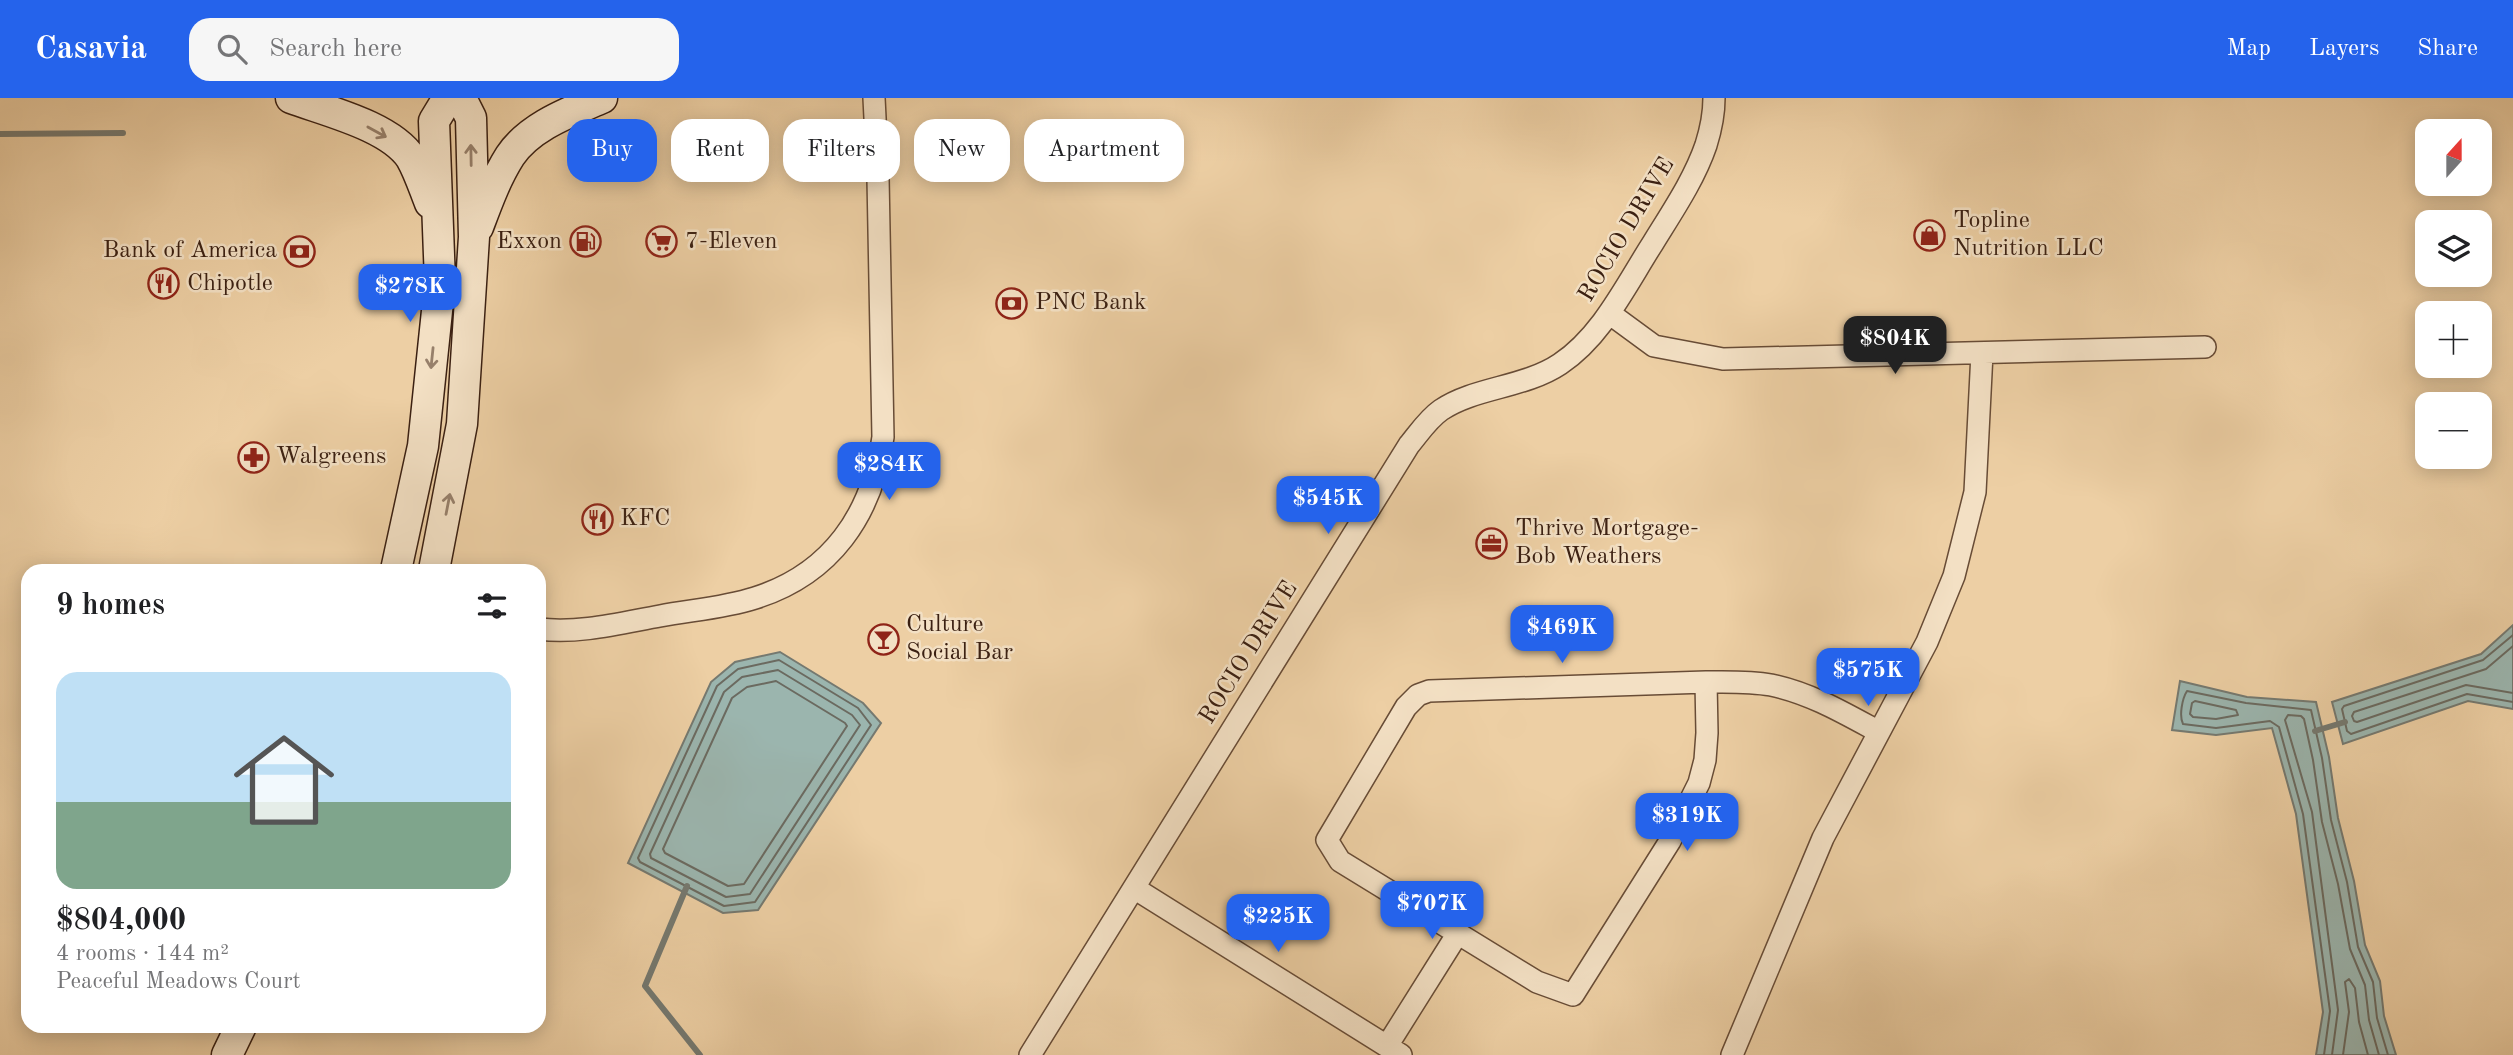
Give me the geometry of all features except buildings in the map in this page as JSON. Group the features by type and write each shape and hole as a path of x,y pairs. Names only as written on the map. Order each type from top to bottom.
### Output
{"main road":[{"path":"291,98 373,129 396,143 410,157 438,226"},
{"path":"397,564 423,446 440,282 433,121 447,98"},
{"path":"435,564 462,424 474,237 471,118 461,98"},
{"path":"474,237 497,180 511,155 529,136 559,117 602,98"},
{"path":"227,1055 238,1033"}],"street":[{"path":"546,630 558,631 620,623 754,598 786,586 811,570 836,548 852,528 879,468 883,438 874,98"},
{"name":"ROCIO DRIVE","path":"1030,1055 1409,445 1426,423 1441,410 1534,377 1559,365 1578,350 1609,313 1697,166 1712,124 1714,98"},
{"path":"1609,313 1654,346 1723,359 2206,347"},
{"path":"1732,1055 1823,838 1927,642 1954,576 1975,492 1982,353"},
{"path":"1706,682 1707,733 1705,760 1699,783 1670,841 1573,995 1537,982 1340,861 1327,840 1406,707 1418,695 1429,691 1706,682 1746,682 1786,689 1826,704 1879,732"},
{"path":"1133,888 1394,1051 1458,933"}],"water":[{"path":"2513,625 2513,709 2468,701 2343,744 2332,702 2481,654"},
{"path":"780,652 863,703 881,723 758,910 723,913 628,863 711,682 735,662"},
{"path":"2180,681 2247,697 2316,702 2365,945 2380,981 2384,1016 2396,1055 2316,1055 2323,1012 2296,814 2272,728 2216,735 2172,730"}],"waterway":[{"path":"0,134 123,133"},
{"path":"2315,731 2345,722"},
{"path":"687,886 645,986 700,1055"}],"place":[{"name":"Topline Nutrition LLC","path":"1930,235"},
{"name":"Exxon","path":"585,242"},
{"name":"7-Eleven","path":"662,242"},
{"name":"Bank of America","path":"300,251"},
{"name":"Chipotle","path":"164,284"},
{"name":"PNC Bank","path":"1012,303"},
{"name":"Walgreens","path":"253,457"},
{"name":"KFC","path":"597,519"},
{"name":"Thrive Mortgage- Bob Weathers","path":"1492,543"},
{"name":"Culture Social Bar","path":"883,639"}]}
